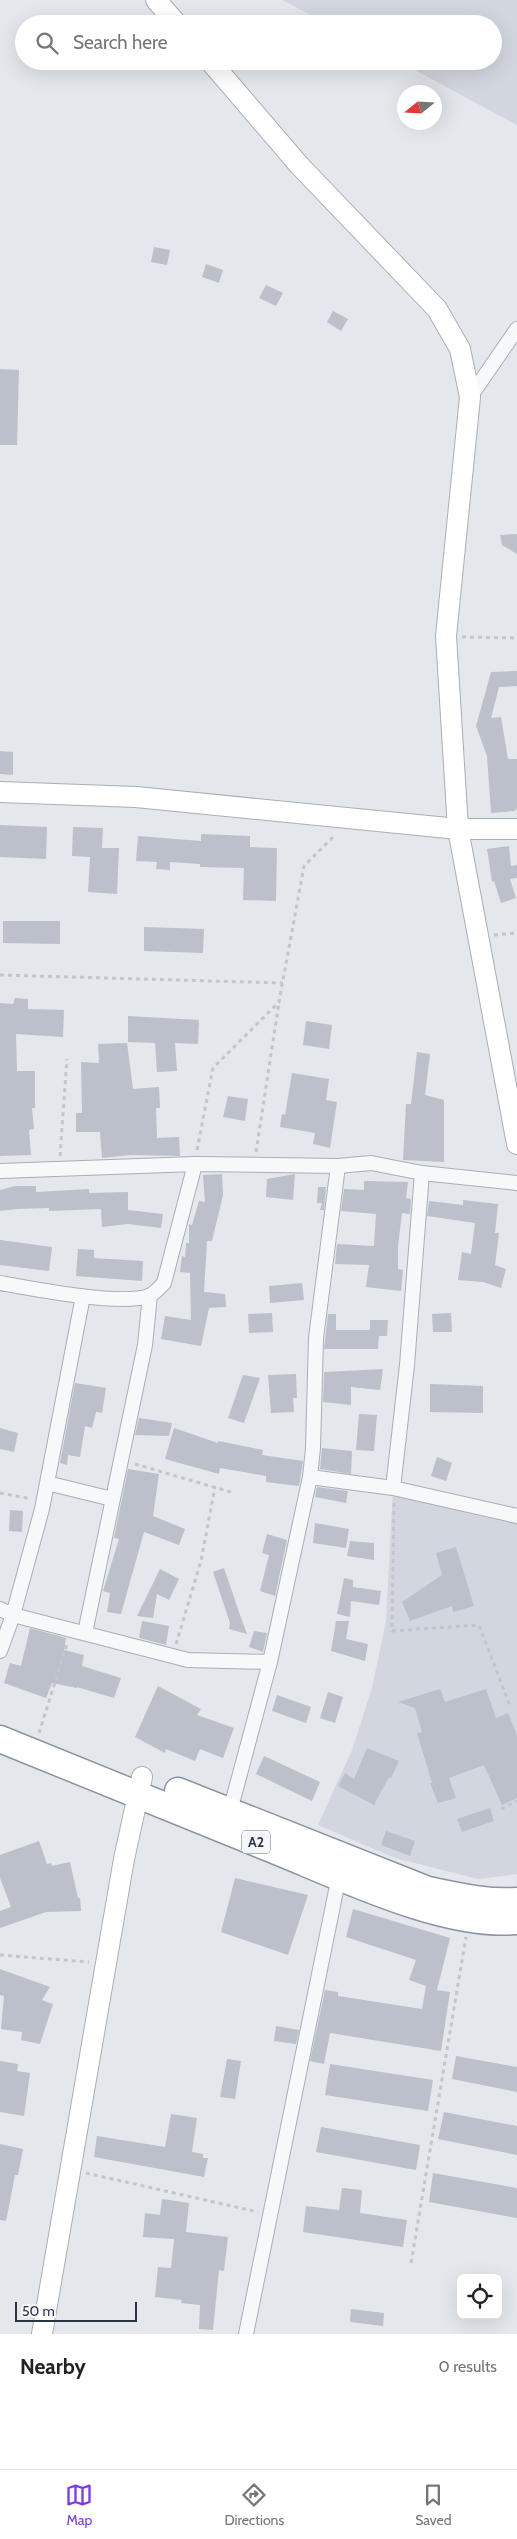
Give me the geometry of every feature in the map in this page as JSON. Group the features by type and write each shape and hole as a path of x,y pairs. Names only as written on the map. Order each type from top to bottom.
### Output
{"highway":[{"name":"A2","path":"0,1722 38,1736 140,1786 339,1876 436,1912 470,1919 517,1921"},
{"name":"A2","path":"0,1739 140,1786 230,1812 428,1890 463,1898 502,1902 517,1901"}],"main road":[{"path":"156,0 169,15"},
{"path":"218,70 299,165 437,309 460,349 470,397 446,636 458,829 510,1074 517,1144"},
{"path":"0,792 136,798 458,829 517,830"},
{"path":"42,2334 124,1858 140,1786"}],"street":[{"path":"470,397 517,329"},
{"path":"0,1171 195,1164 338,1166 371,1163 422,1172 517,1183"},
{"path":"0,1283 84,1296 128,1299 150,1296 164,1284 195,1164"},
{"path":"230,1812 270,1662 310,1477 313,1448 316,1338 338,1166"},
{"path":"393,1488 407,1365 422,1172"},
{"path":"0,1651 13,1615 44,1502 84,1296"},
{"path":"78,1632 112,1499 145,1345 150,1296"},
{"path":"310,1477 393,1488 517,1516"},
{"path":"47,1483 112,1499"},
{"path":"0,1609 13,1615 188,1660 270,1662"},
{"path":"246,2334 339,1876"}],"path":[{"path":"446,636 517,638"},
{"path":"254,1165 279,1002 304,866 351,819"},
{"path":"0,975 283,983"},
{"path":"195,1164 213,1068 279,1002"},
{"path":"59,1169 67,1059"},
{"path":"120,1460 234,1493"},
{"path":"172,1656 201,1562 215,1488"},
{"path":"393,1488 395,1560 392,1631 478,1624 510,1706"},
{"path":"0,1494 44,1502"},
{"path":"38,1736 78,1632"},
{"path":"501,1809 517,1801"},
{"path":"411,2263 470,1919"},
{"path":"0,1955 106,1964"},
{"path":"70,2170 269,2214"}],"shaded area":[{"path":"282,0 517,0 517,125 415,70 502,70 502,15 311,15"},
{"path":"393,1488 517,1517 517,1874 478,1879 395,1858 318,1825 352,1750 372,1688 386,1621"}],"building":[{"path":"154,247 170,250 167,265 151,262"},
{"path":"206,264 223,270 219,283 202,277"},
{"path":"266,285 283,293 276,306 259,298"},
{"path":"333,311 348,319 341,331 327,322"},
{"path":"0,369 19,370 17,445 0,445"},
{"path":"517,534 517,554 502,545 500,535"},
{"path":"517,671 517,686 499,687 491,718 501,717 508,759 517,759 517,808 515,811 491,813 487,756 476,726 491,672"},
{"path":"0,751 13,752 13,775 0,774"},
{"path":"0,825 47,827 46,859 0,857"},
{"path":"73,827 103,828 102,848 119,848 117,894 88,892 90,857 72,856"},
{"path":"201,834 250,836 250,847 277,848 276,901 243,900 244,868 200,867 200,864 170,862 170,870 156,869 157,862 136,861 138,836 201,841"},
{"path":"509,846 511,866 517,865 517,878 510,879 516,898 501,903 494,881 492,882 487,849"},
{"path":"3,921 60,921 60,944 3,943"},
{"path":"144,927 204,929 203,953 144,951"},
{"path":"15,998 28,999 28,1009 64,1010 63,1037 16,1034 17,1071 35,1071 35,1108 32,1108 34,1129 29,1130 31,1155 0,1156 0,1003 13,1004"},
{"path":"128,1016 199,1020 198,1044 175,1043 177,1071 157,1072 155,1043 128,1042"},
{"path":"306,1021 332,1025 329,1049 303,1045"},
{"path":"127,1043 133,1089 159,1087 160,1108 156,1108 157,1138 179,1137 180,1156 131,1155 102,1158 100,1132 76,1132 76,1113 82,1113 81,1062 99,1063 98,1044"},
{"path":"417,1052 430,1054 425,1095 444,1100 444,1162 403,1160 406,1104 411,1104"},
{"path":"292,1073 329,1079 326,1100 337,1102 330,1148 313,1144 315,1133 280,1127 282,1114 285,1115"},
{"path":"228,1096 248,1099 245,1121 223,1117"},
{"path":"222,1174 223,1195 212,1241 207,1241 204,1292 225,1294 226,1307 209,1308 201,1346 161,1339 165,1316 191,1320 190,1273 180,1272 182,1256 185,1257 186,1243 189,1243 189,1224 192,1225 199,1201 205,1202 203,1175"},
{"path":"295,1174 293,1200 266,1197 267,1179"},
{"path":"364,1181 408,1182 406,1198 411,1199 410,1214 402,1213 398,1246 398,1269 403,1270 401,1291 366,1287 369,1265 335,1264 337,1244 374,1246 376,1214 341,1211 344,1189 364,1190"},
{"path":"15,1186 36,1186 36,1192 89,1189 89,1193 128,1192 128,1210 163,1214 161,1228 128,1224 102,1227 101,1209 49,1211 49,1208 0,1211 0,1190"},
{"path":"318,1187 326,1187 324,1210 320,1210 322,1203 317,1203"},
{"path":"463,1200 498,1204 495,1233 499,1233 495,1265 506,1269 501,1288 483,1282 458,1280 462,1252 471,1254 475,1223 427,1216 429,1201 463,1205"},
{"path":"0,1240 52,1247 49,1271 0,1265"},
{"path":"78,1249 94,1250 94,1258 143,1261 142,1281 76,1276"},
{"path":"302,1283 304,1300 270,1303 269,1286"},
{"path":"272,1313 273,1332 249,1333 248,1314"},
{"path":"451,1313 452,1332 433,1332 432,1314"},
{"path":"328,1314 336,1314 336,1330 370,1330 370,1320 388,1320 387,1336 379,1336 378,1349 324,1349"},
{"path":"383,1369 380,1390 351,1387 351,1405 323,1402 324,1372"},
{"path":"296,1374 297,1398 293,1398 294,1412 271,1413 268,1375"},
{"path":"243,1375 260,1378 244,1423 228,1418"},
{"path":"75,1383 106,1388 102,1413 96,1412 92,1428 85,1426 80,1457 68,1455 67,1465 60,1463"},
{"path":"430,1384 483,1386 483,1413 430,1412"},
{"path":"359,1414 377,1415 374,1451 356,1450"},
{"path":"139,1418 172,1423 169,1436 135,1435"},
{"path":"0,1428 18,1433 14,1452 0,1449"},
{"path":"174,1428 218,1443 218,1441 263,1450 262,1455 303,1461 299,1486 266,1482 266,1476 220,1468 219,1474 165,1459"},
{"path":"322,1448 352,1451 351,1474 320,1469"},
{"path":"437,1457 452,1463 446,1481 431,1476"},
{"path":"128,1469 159,1474 153,1516 185,1529 179,1545 144,1532 121,1614 107,1612 110,1593 103,1591 119,1539 114,1538"},
{"path":"317,1487 348,1491 346,1503 315,1497"},
{"path":"10,1510 23,1511 22,1532 9,1531"},
{"path":"315,1523 349,1529 346,1548 313,1543"},
{"path":"267,1534 287,1540 275,1596 260,1591 269,1555 262,1553"},
{"path":"350,1541 374,1543 374,1560 347,1556"},
{"path":"456,1547 474,1606 453,1612 452,1606 410,1621 402,1602 442,1575 436,1553"},
{"path":"224,1568 247,1634 229,1629 230,1623 213,1572"},
{"path":"160,1569 179,1579 169,1600 157,1594 153,1618 137,1616"},
{"path":"344,1578 353,1580 353,1587 381,1591 379,1605 351,1601 350,1617 337,1614"},
{"path":"142,1621 169,1626 166,1645 139,1638"},
{"path":"336,1621 349,1621 346,1639 368,1644 365,1661 331,1651"},
{"path":"30,1628 66,1638 64,1650 84,1655 82,1666 121,1678 114,1698 77,1687 52,1683 46,1698 4,1683 10,1663 21,1666"},
{"path":"254,1631 267,1633 263,1652 249,1647"},
{"path":"158,1686 201,1709 197,1715 234,1728 223,1758 200,1749 195,1761 166,1749 165,1753 135,1737"},
{"path":"440,1689 445,1702 486,1689 496,1718 508,1713 517,1735 517,1798 502,1805 484,1765 449,1778 456,1798 438,1803 430,1783 432,1783 417,1733 422,1732 415,1708 398,1702"},
{"path":"328,1692 343,1697 335,1723 320,1718"},
{"path":"277,1695 311,1707 306,1723 272,1711"},
{"path":"367,1748 399,1761 374,1805 338,1786 345,1773 354,1779"},
{"path":"264,1756 320,1782 312,1801 256,1774"},
{"path":"490,1808 494,1821 462,1832 457,1819"},
{"path":"386,1831 415,1841 410,1856 381,1845"},
{"path":"39,1841 47,1864 51,1863 52,1866 70,1862 78,1898 80,1898 81,1911 46,1912 0,1928 0,1911 11,1907 0,1878 0,1855"},
{"path":"235,1878 308,1895 288,1955 221,1932"},
{"path":"353,1909 450,1938 437,1990 450,1992 441,2051 330,2033 324,2064 310,2061 325,1990 338,1992 338,1996 422,2009 426,1986 409,1980 416,1960 346,1937"},
{"path":"0,1969 50,1987 42,2000 53,2004 40,2044 21,2040 22,2032 1,2029 4,1996 0,1995"},
{"path":"276,2026 299,2030 296,2044 274,2041"},
{"path":"456,2056 517,2067 517,2092 452,2079"},
{"path":"227,2059 241,2061 235,2099 220,2097"},
{"path":"0,2061 18,2064 17,2071 30,2073 24,2116 0,2112"},
{"path":"330,2064 433,2080 428,2111 325,2095"},
{"path":"444,2112 517,2126 517,2155 438,2139"},
{"path":"171,2114 197,2118 192,2152 203,2154 203,2158 208,2158 204,2177 94,2157 97,2136 165,2147"},
{"path":"321,2127 420,2145 416,2170 316,2152"},
{"path":"0,2144 23,2149 18,2175 15,2175 6,2221 0,2220"},
{"path":"433,2173 517,2188 517,2218 429,2202"},
{"path":"342,2188 362,2190 360,2213 407,2220 403,2247 303,2232 306,2206 339,2210"},
{"path":"162,2199 189,2203 186,2232 228,2237 224,2271 219,2270 213,2330 199,2329 200,2305 181,2303 182,2300 155,2297 158,2267 171,2268 174,2239 143,2237 145,2213 160,2215"},
{"path":"351,2309 384,2313 383,2326 350,2322"}]}
